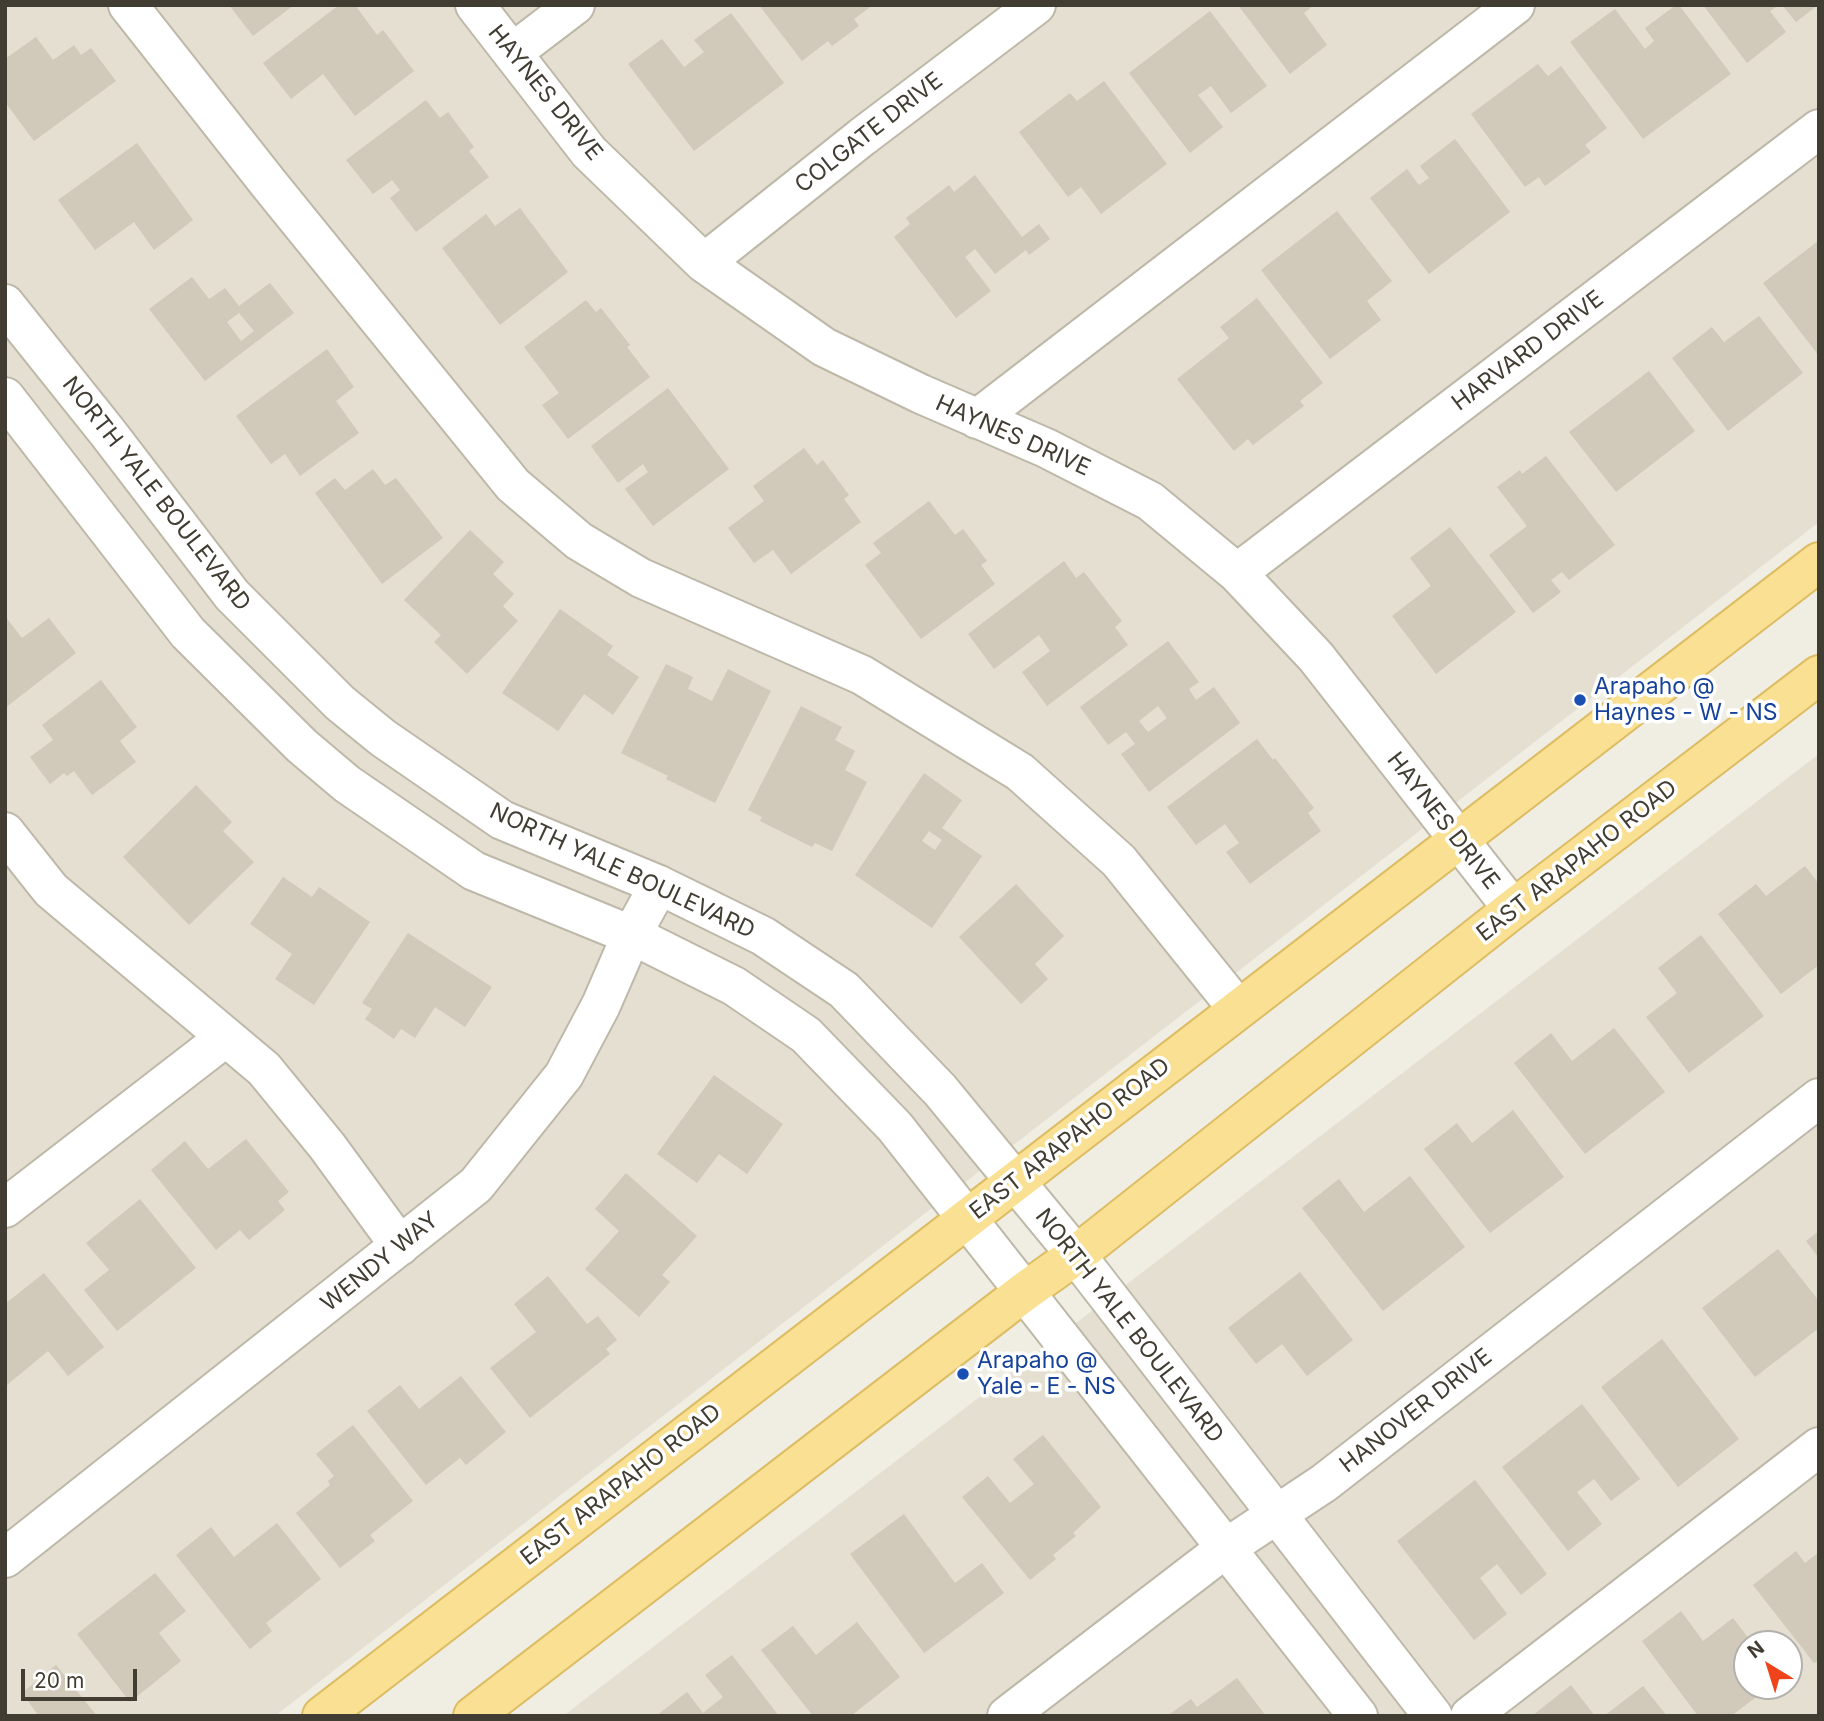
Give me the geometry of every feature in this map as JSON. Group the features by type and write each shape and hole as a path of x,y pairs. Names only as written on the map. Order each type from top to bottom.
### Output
{"main road":[{"name":"EAST ARAPAHO ROAD","path":"322,1716 1457,838 1819,562"},
{"name":"EAST ARAPAHO ROAD","path":"473,1716 1024,1292 1076,1255 1513,909 1819,675"}],"street":[{"path":"128,5 513,485 579,541 631,572 862,675 1020,772 1119,861 1238,1009"},
{"name":"HAYNES DRIVE","path":"475,5 589,152 704,263 824,347 921,394 1046,448 1150,501 1237,573 1316,657 1513,909"},
{"path":"512,53 575,5"},
{"name":"COLGATE DRIVE","path":"704,263 862,137 1036,5"},
{"path":"977,418 1515,5"},
{"name":"HARVARD DRIVE","path":"1237,573 1819,129"},
{"name":"NORTH YALE BOULEVARD","path":"5,304 232,595 340,703 383,738 502,820 659,885 763,936 844,990 940,1090 1076,1255 1433,1716"},
{"path":"5,397 188,634 302,746 348,784 474,871 631,936 734,986 806,1035 895,1127 1358,1716"},
{"path":"5,832 51,890 264,1069 327,1146 400,1246"},
{"name":"WENDY WAY","path":"5,1558 476,1185 564,1075 601,1005 631,936 659,885"},
{"path":"5,1208 226,1037"},
{"name":"HANOVER DRIVE","path":"1007,1716 1226,1548 1324,1483 1819,1098"},
{"path":"1470,1716 1819,1447"}],"shaded area":[{"path":"5,5 1819,5 1819,522 275,1716 5,1716"},
{"path":"1819,754 1819,1716 563,1716"}],"building":[{"path":"229,5 294,5 253,36"},
{"path":"339,5 355,5 377,35 383,30 414,71 355,116 323,74 291,99 263,63"},
{"path":"759,5 873,5 854,19 859,26 832,46 828,41 802,61"},
{"path":"1238,5 1314,5 1304,13 1327,45 1290,74"},
{"path":"1679,5 1731,74 1643,139 1570,42 1615,9 1645,49 1654,41 1645,28"},
{"path":"1703,5 1779,5 1770,11 1786,32 1747,63"},
{"path":"1782,5 1818,5 1796,22"},
{"path":"1210,11 1267,86 1231,113 1211,86 1198,95 1223,127 1190,153 1129,73"},
{"path":"731,13 784,83 694,151 628,64 662,39 684,67 704,52 694,40"},
{"path":"36,37 53,60 74,45 81,55 91,48 116,81 34,141 5,102 5,59"},
{"path":"1538,64 1548,76 1561,66 1607,128 1585,145 1591,152 1545,186 1539,177 1525,187 1471,114"},
{"path":"1104,81 1167,164 1101,214 1081,187 1068,197 1019,132 1070,93 1077,101"},
{"path":"426,100 440,118 448,112 474,147 469,151 489,177 416,232 390,198 400,190 392,180 373,194 346,160"},
{"path":"1455,139 1510,212 1429,274 1370,198 1407,169 1419,185 1429,178 1420,166"},
{"path":"137,143 193,220 154,250 134,222 95,250 58,200"},
{"path":"975,175 1022,237 1039,224 1050,239 1029,255 1026,250 995,274 975,249 965,257 991,291 956,318 894,237 910,224 906,218 949,185 954,192"},
{"path":"520,208 568,272 500,325 442,248 486,214 495,226"},
{"path":"1337,211 1392,281 1367,301 1381,320 1330,359 1261,270"},
{"path":"1819,243 1819,356 1763,283"},
{"path":"192,277 209,299 225,288 239,306 270,283 294,313 205,381 149,309","holes":["239,313 254,331 241,341 227,322"]},
{"path":"1257,298 1323,383 1300,401 1304,406 1253,445 1248,439 1234,451 1177,379 1229,338 1220,327"},
{"path":"586,300 596,312 601,308 630,345 627,347 650,377 568,439 542,405 559,393 524,347"},
{"path":"1759,316 1803,373 1728,431 1672,358 1712,327 1724,342"},
{"path":"327,349 354,387 336,401 359,433 300,476 285,454 271,464 236,416"},
{"path":"1649,371 1695,431 1616,492 1569,432"},
{"path":"668,388 729,469 653,526 625,489 648,472 643,464 618,483 591,446"},
{"path":"804,448 817,465 823,460 849,495 844,499 861,522 791,574 773,550 754,563 728,528 764,501 753,486"},
{"path":"1546,456 1615,545 1569,580 1562,572 1551,580 1561,592 1533,613 1489,555 1527,526 1497,487 1520,470 1522,474"},
{"path":"373,469 385,485 396,478 443,538 382,584 315,493 335,478 345,490"},
{"path":"929,501 955,535 963,529 987,561 981,565 995,584 921,639 865,565 881,553 873,543"},
{"path":"1450,527 1516,612 1436,674 1392,616 1431,586 1410,558"},
{"path":"470,530 504,562 493,574 514,594 503,606 518,621 467,674 434,642 441,635 404,600"},
{"path":"1064,561 1076,578 1084,572 1122,621 1115,627 1128,645 1047,706 1022,672 1050,651 1039,635 994,669 968,634"},
{"path":"560,609 613,646 607,655 639,677 613,715 584,694 558,731 502,693"},
{"path":"5,616 22,638 49,618 76,653 5,708"},
{"path":"1168,641 1199,682 1189,689 1196,700 1214,687 1240,723 1149,792 1121,754 1135,744 1126,732 1108,745 1080,707","holes":["1158,706 1167,718 1148,732 1139,721"]},
{"path":"666,664 693,677 688,689 712,701 728,669 771,691 715,803 621,753"},
{"path":"101,680 137,727 120,741 136,762 92,795 74,771 67,776 64,773 50,784 30,757 53,740 42,725"},
{"path":"801,706 842,727 835,740 855,751 845,770 867,782 832,851 815,843 812,847 760,821 762,817 748,810"},
{"path":"1257,739 1314,808 1308,813 1321,831 1250,884 1226,852 1239,843 1225,824 1196,845 1167,807"},
{"path":"924,773 962,800 942,828 982,856 932,928 855,875","holes":["929,831 942,840 935,850 922,841"]},
{"path":"196,785 232,822 223,831 254,862 189,925 123,857"},
{"path":"1805,866 1819,884 1819,965 1781,994 1718,914 1756,884 1766,896"},
{"path":"283,877 312,897 319,887 370,922 314,1005 275,979 292,954 250,924"},
{"path":"1016,884 1064,936 1035,964 1048,979 1021,1004 959,937"},
{"path":"408,933 492,987 465,1027 435,1007 415,1038 401,1029 394,1039 365,1019 372,1009 362,1003"},
{"path":"1701,935 1764,1016 1689,1073 1646,1017 1677,993 1658,968"},
{"path":"1614,1028 1665,1092 1585,1154 1514,1063 1551,1033 1572,1061"},
{"path":"714,1075 783,1124 747,1174 719,1154 697,1183 657,1154"},
{"path":"1513,1110 1564,1177 1490,1233 1424,1149 1457,1123 1472,1143"},
{"path":"246,1139 289,1192 278,1201 285,1210 249,1240 240,1230 216,1250 151,1170 185,1141 208,1169"},
{"path":"626,1173 697,1236 662,1275 670,1282 639,1317 585,1269 619,1231 595,1209"},
{"path":"1410,1176 1465,1247 1383,1311 1302,1208 1339,1179 1364,1212"},
{"path":"140,1199 196,1268 117,1331 84,1290 109,1270 86,1243"},
{"path":"1819,1231 1819,1258 1806,1241"},
{"path":"1778,1249 1819,1301 1819,1328 1755,1377 1702,1308"},
{"path":"1300,1272 1353,1340 1307,1376 1282,1344 1256,1364 1228,1328"},
{"path":"44,1273 104,1347 68,1376 48,1351 7,1385 5,1304"},
{"path":"548,1276 587,1324 598,1316 617,1340 606,1349 610,1354 530,1418 490,1368 536,1332 514,1304"},
{"path":"1662,1339 1739,1439 1678,1487 1601,1387"},
{"path":"461,1376 506,1432 466,1465 460,1458 426,1485 367,1411 400,1385 419,1409"},
{"path":"1582,1404 1640,1479 1611,1501 1594,1479 1577,1492 1602,1524 1568,1551 1502,1467"},
{"path":"353,1425 413,1501 370,1535 375,1541 340,1568 296,1513 330,1485 328,1481 334,1476 316,1454"},
{"path":"1043,1435 1101,1507 1073,1533 1076,1536 1053,1555 1056,1559 1030,1580 962,1497 988,1476 1010,1503 1034,1484 1013,1459"},
{"path":"1475,1480 1547,1574 1521,1595 1497,1564 1480,1578 1507,1614 1474,1640 1397,1541"},
{"path":"904,1514 955,1583 982,1563 1004,1593 924,1653 850,1554"},
{"path":"277,1523 321,1579 266,1623 272,1631 250,1649 176,1555 211,1527 234,1557"},
{"path":"1796,1551 1805,1563 1819,1552 1819,1660 1814,1663 1803,1649 1803,1630 1788,1630 1753,1585"},
{"path":"155,1573 186,1611 159,1633 181,1661 130,1702 77,1634"},
{"path":"1681,1611 1703,1641 1733,1618 1742,1630 1733,1630 1733,1700 1752,1700 1731,1716 1698,1716 1642,1641"},
{"path":"857,1622 900,1677 851,1716 813,1716 761,1650 793,1626 816,1655"},
{"path":"732,1655 779,1716 656,1716 687,1692 703,1713 723,1697 705,1675"},
{"path":"56,1665 97,1716 39,1716 22,1693"},
{"path":"1237,1678 1266,1716 1167,1716 1191,1699 1197,1707"},
{"path":"1571,1685 1595,1716 1532,1716"},
{"path":"1643,1686 1667,1716 1604,1716"}],"place":[{"name":"Arapaho @ Haynes - W - NS","path":"1580,700"},
{"name":"Arapaho @ Yale - E - NS","path":"963,1374"}]}
